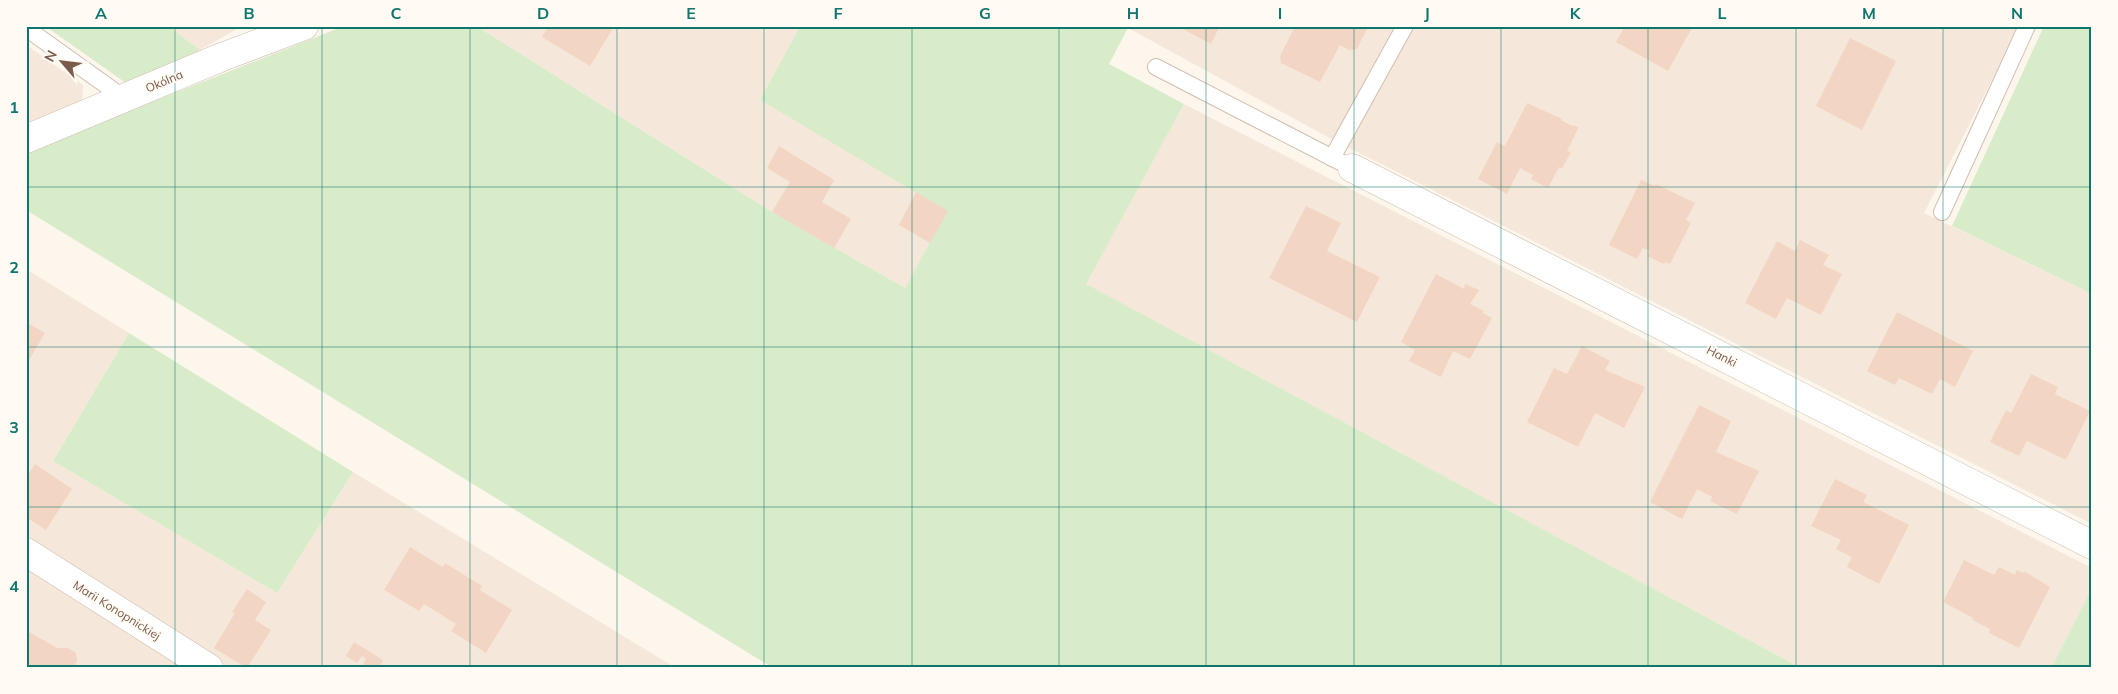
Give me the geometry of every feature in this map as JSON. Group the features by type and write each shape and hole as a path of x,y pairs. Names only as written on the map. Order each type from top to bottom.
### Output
{"street":[{"name":"Okólna","path":"26,138 222,57 304,26"},
{"name":"Hanki","path":"1342,163 2092,545"},
{"name":"Marii Konopnickiej","path":"26,552 209,668"}],"lane":[{"path":"1156,67 1342,163 1405,26"},
{"path":"1942,212 2027,26"},
{"path":"26,28 124,98"}],"shaded area":[{"path":"168,26 242,26 200,50"},
{"path":"476,26 800,26 760,100 948,211 905,288 772,212"},
{"path":"1129,26 2017,26 1995,74 1924,213 2092,294 2092,524 1322,134 1128,28"},
{"path":"26,45 83,85 82,102 26,127"},
{"path":"1184,104 2092,568 2092,588 2051,668 1801,668 1085,284"},
{"path":"26,269 129,333 53,461 277,593 353,472 676,668 230,668 205,653 26,540"},
{"path":"26,564 192,668 26,668"}],"green space":[{"path":"45,26 168,26 200,50 126,83"},
{"path":"344,26 476,26 772,212 905,288 947,211 760,100 800,26 1129,26 1109,64 1184,104 1086,284 1801,668 773,668 26,210 26,152"},
{"path":"2044,26 2092,26 2092,294 1952,226"},
{"path":"129,333 353,472 277,593 53,461"},
{"path":"2092,588 2092,668 2051,668"}],"building":[{"path":"549,26 606,26 612,30 590,66 542,37"},
{"path":"1177,26 1220,26 1211,44"},
{"path":"1295,26 1367,26 1367,29 1357,49 1349,50 1340,45 1320,82 1281,63 1280,56"},
{"path":"1625,26 1693,26 1668,71 1616,42"},
{"path":"1850,38 1896,61 1862,130 1816,106"},
{"path":"1527,103 1562,119 1572,126 1578,127 1578,129 1567,151 1571,152 1562,169 1559,167 1548,188 1531,179 1533,175 1520,168 1507,194 1478,179 1497,142 1505,146"},
{"path":"779,146 834,180 822,202 851,219 834,248 772,212 790,182 767,168"},
{"path":"1641,180 1655,186 1656,184 1695,203 1686,220 1691,223 1670,264 1665,262 1664,264 1647,256 1650,251 1643,248 1637,259 1609,245"},
{"path":"916,192 948,211 930,243 899,225"},
{"path":"1306,206 1341,223 1327,251 1380,277 1357,322 1269,278"},
{"path":"1800,240 1829,255 1823,265 1842,274 1821,315 1787,298 1776,319 1745,303 1777,241 1795,251"},
{"path":"1436,274 1464,289 1465,284 1479,290 1470,304 1484,311 1483,313 1492,318 1470,359 1453,351 1441,377 1409,361 1415,350 1401,342"},
{"path":"1897,312 1973,351 1955,387 1940,379 1932,394 1899,378 1895,385 1867,371"},
{"path":"26,322 45,333 26,365"},
{"path":"1582,346 1610,361 1605,370 1645,387 1624,428 1595,413 1578,447 1527,422 1554,368 1567,374"},
{"path":"2031,374 2058,387 2055,394 2090,411 2066,460 2027,441 2019,456 1990,442 2006,410 2011,413"},
{"path":"1699,405 1731,421 1716,452 1759,471 1737,514 1710,501 1712,497 1697,489 1682,519 1650,502"},
{"path":"35,464 72,489 46,530 26,517 26,478"},
{"path":"1835,479 1867,495 1863,502 1909,525 1879,584 1847,567 1852,557 1836,549 1841,540 1811,526"},
{"path":"410,547 443,567 445,563 482,586 480,590 512,610 486,653 451,631 456,624 424,604 419,611 384,590"},
{"path":"1964,560 1994,575 1999,567 2015,575 2017,570 2023,573 2024,571 2050,587 2019,648 1989,633 1990,629 1943,602"},
{"path":"247,589 266,602 255,620 271,630 247,668 214,648 235,613 232,612"},
{"path":"26,630 57,648 68,648 76,653 77,661 73,668 26,668"},
{"path":"354,642 383,660 379,668 361,668 366,659 362,656 357,663 346,656"}]}
